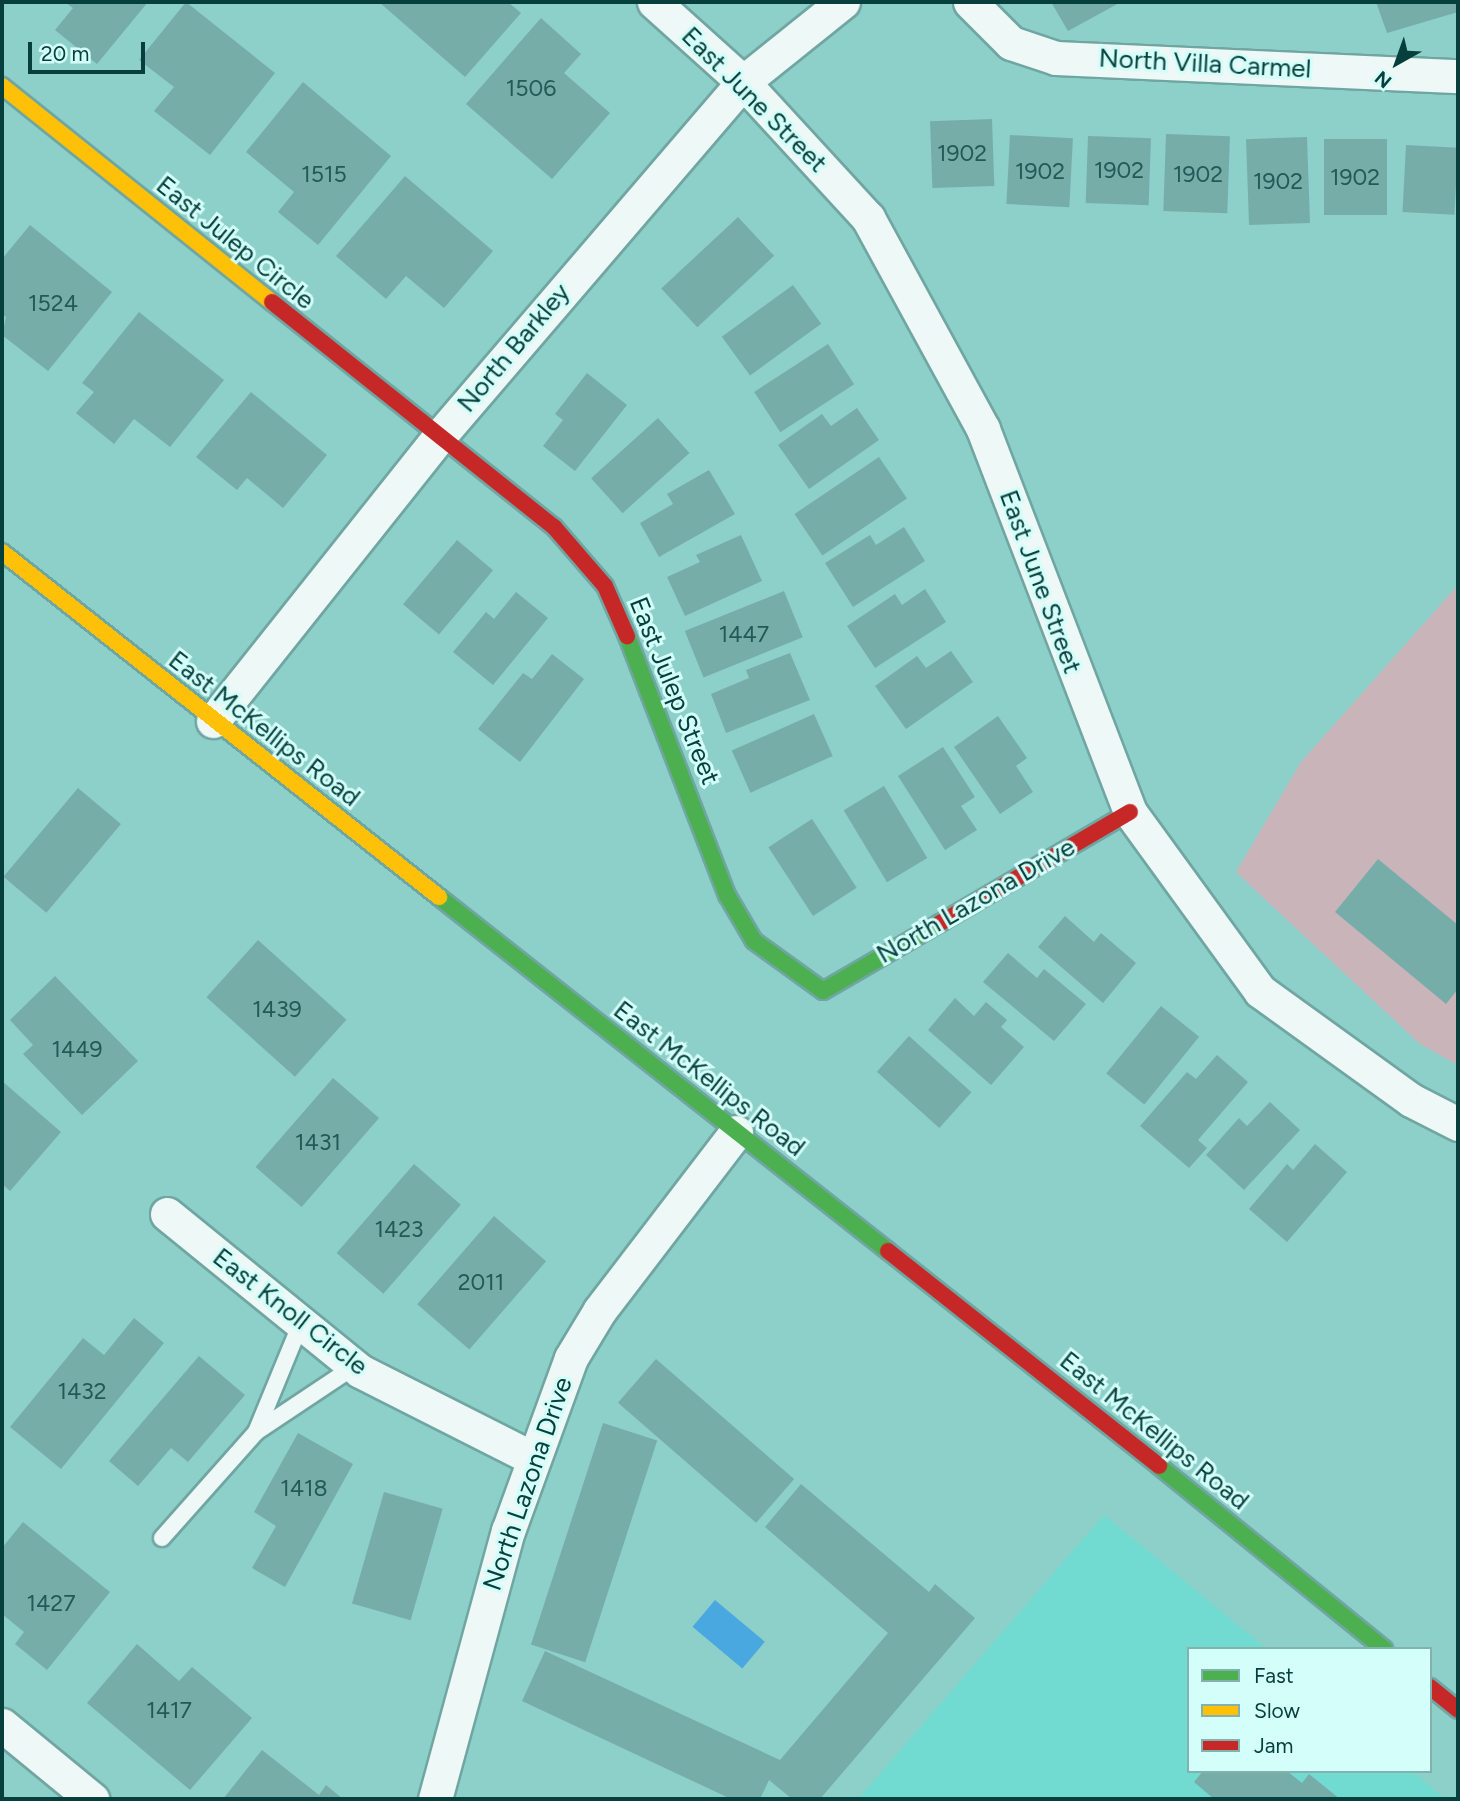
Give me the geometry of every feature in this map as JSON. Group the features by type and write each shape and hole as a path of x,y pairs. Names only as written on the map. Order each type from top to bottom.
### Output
{"main road":[{"name":"East Julep Circle","path":"2,86 438,438"},
{"name":"East Julep Street","path":"438,438 554,527 605,586 658,707 727,895 754,941 823,991"},
{"name":"East McKellips Road","path":"2,552 737,1132 1381,1647"},
{"name":"North Lazona Drive","path":"823,991 1130,812"},
{"path":"1432,1689 1458,1710"}],"street":[{"name":"East June Street","path":"654,2 743,82 868,218 984,429 1130,812 1260,991 1412,1100 1458,1124"},
{"name":"North Barkley","path":"213,721 438,438 743,82 843,2"},
{"name":"North Villa Carmel","path":"970,2 1011,43 1056,58 1458,76"},
{"name":"North Lazona Drive","path":"435,1799 532,1458 571,1358 600,1310 737,1132"},
{"name":"East Knoll Circle","path":"167,1214 355,1366 532,1458"},
{"path":"2,1725 92,1799"}],"lane":[{"path":"256,1433 301,1323"},
{"path":"162,1538 256,1433 355,1366"}],"shaded area":[{"path":"1458,585 1458,1065 1420,1044 1236,872 1301,762"},
{"path":"1104,1515 1265,1647 1187,1647 1187,1773 1414,1773 1445,1799 858,1799"}],"water":[{"path":"715,1600 765,1642 742,1669 693,1627"}],"building":[{"path":"65,2 148,2 97,64 55,30 73,8"},
{"path":"186,2 275,73 210,155 154,111 174,87 139,60"},
{"path":"379,2 508,2 521,13 465,77"},
{"path":"1051,2 1121,2 1068,31"},
{"path":"1376,2 1458,2 1458,12 1387,33"},
{"path":"541,18 581,54 564,73 610,113 552,179 466,104"},
{"path":"303,82 391,156 318,245 278,212 294,192 246,152"},
{"path":"992,119 994,186 932,188 930,121"},
{"path":"1166,134 1230,136 1227,213 1163,211"},
{"path":"1010,135 1073,138 1069,207 1006,204"},
{"path":"1088,136 1151,138 1149,205 1086,203"},
{"path":"1307,137 1310,223 1249,225 1246,139"},
{"path":"1324,139 1387,139 1387,215 1324,215"},
{"path":"1406,145 1458,148 1454,215 1402,212"},
{"path":"405,176 493,251 444,308 406,276 386,299 336,256"},
{"path":"738,217 774,256 697,327 661,289"},
{"path":"30,225 112,292 48,371 2,335 6,317 2,314 2,259"},
{"path":"793,285 821,324 750,376 722,337"},
{"path":"139,312 224,380 170,447 134,419 114,444 76,413 94,392 82,383"},
{"path":"828,344 854,384 780,432 754,392"},
{"path":"587,373 627,405 575,471 543,446 563,420 555,414"},
{"path":"251,392 327,455 283,508 247,478 237,490 196,457"},
{"path":"857,408 879,440 809,489 778,445 822,414 831,426"},
{"path":"658,418 689,453 623,513 591,478"},
{"path":"879,457 907,498 822,555 794,514"},
{"path":"709,470 735,514 659,557 640,523 673,504 667,494"},
{"path":"904,527 925,561 853,607 825,563 870,535 876,545"},
{"path":"741,535 762,581 685,616 667,577 700,562 696,555"},
{"path":"457,540 493,570 439,635 403,604"},
{"path":"925,589 946,622 875,668 847,626 895,594 902,605"},
{"path":"784,591 803,637 704,677 685,631"},
{"path":"516,592 548,618 493,685 453,652 486,612 494,619"},
{"path":"951,651 973,682 906,729 875,686 917,656 926,668"},
{"path":"790,653 810,700 726,733 711,694 749,678 746,670"},
{"path":"552,654 584,679 520,762 478,729 523,673 532,679"},
{"path":"814,714 833,756 750,793 732,751"},
{"path":"998,716 1027,758 1016,766 1033,792 1000,814 954,747"},
{"path":"943,747 975,797 961,806 977,830 945,850 898,776"},
{"path":"884,786 927,858 887,882 844,810"},
{"path":"78,788 121,824 46,913 3,877"},
{"path":"812,819 857,888 813,916 768,847"},
{"path":"1378,859 1458,925 1458,989 1446,1004 1335,912"},
{"path":"1065,916 1094,942 1101,933 1136,963 1103,1003 1038,947"},
{"path":"258,940 346,1020 295,1077 206,997"},
{"path":"1008,953 1037,978 1044,969 1086,1004 1054,1041 983,982"},
{"path":"55,976 138,1061 82,1115 23,1054 33,1045 10,1020"},
{"path":"955,998 974,1016 986,1002 1007,1020 1001,1027 1024,1047 991,1085 928,1030"},
{"path":"1161,1006 1199,1037 1144,1104 1106,1074"},
{"path":"909,1036 971,1092 939,1128 877,1072"},
{"path":"1217,1055 1248,1082 1198,1140 1207,1148 1189,1168 1140,1126 1187,1072 1196,1079"},
{"path":"333,1078 379,1118 302,1207 256,1167"},
{"path":"2,1081 61,1132 10,1191 2,1184"},
{"path":"1270,1102 1300,1130 1244,1190 1206,1155 1239,1118 1247,1126"},
{"path":"1315,1144 1347,1172 1287,1242 1249,1209 1287,1164 1293,1170"},
{"path":"414,1164 461,1205 383,1294 337,1253"},
{"path":"494,1216 546,1261 469,1350 417,1304"},
{"path":"134,1318 164,1343 61,1469 10,1427 83,1338 104,1355"},
{"path":"199,1356 245,1395 188,1462 171,1448 138,1486 109,1461"},
{"path":"656,1359 794,1479 756,1523 618,1403"},
{"path":"603,1423 657,1441 585,1662 531,1645"},
{"path":"298,1433 353,1464 285,1587 252,1568 276,1526 254,1512"},
{"path":"801,1484 929,1592 935,1584 975,1618 820,1799 792,1799 769,1780 760,1799 731,1799 522,1701 545,1651 780,1760 888,1633 765,1527"},
{"path":"384,1492 443,1509 411,1620 352,1604"},
{"path":"23,1522 110,1592 47,1670 15,1644 24,1632 2,1614 2,1548"},
{"path":"137,1644 179,1681 192,1667 252,1718 190,1790 87,1703"},
{"path":"262,1750 319,1795 326,1785 343,1799 223,1799"},
{"path":"1201,1773 1290,1773 1302,1783 1309,1774 1340,1799 1214,1799 1194,1782"}],"traffic: fast":[{"path":"627,636 727,895 754,941 823,991 940,923"},
{"path":"439,897 888,1251"},
{"path":"1159,1466 1382,1647"}],"traffic: slow":[{"path":"2,86 272,302"},
{"path":"2,552 439,897"}],"traffic: jam":[{"path":"272,302 554,527 605,586 627,636"},
{"path":"940,923 1130,812"},
{"path":"888,1251 1159,1466"},
{"path":"1432,1689 1458,1710"}]}
